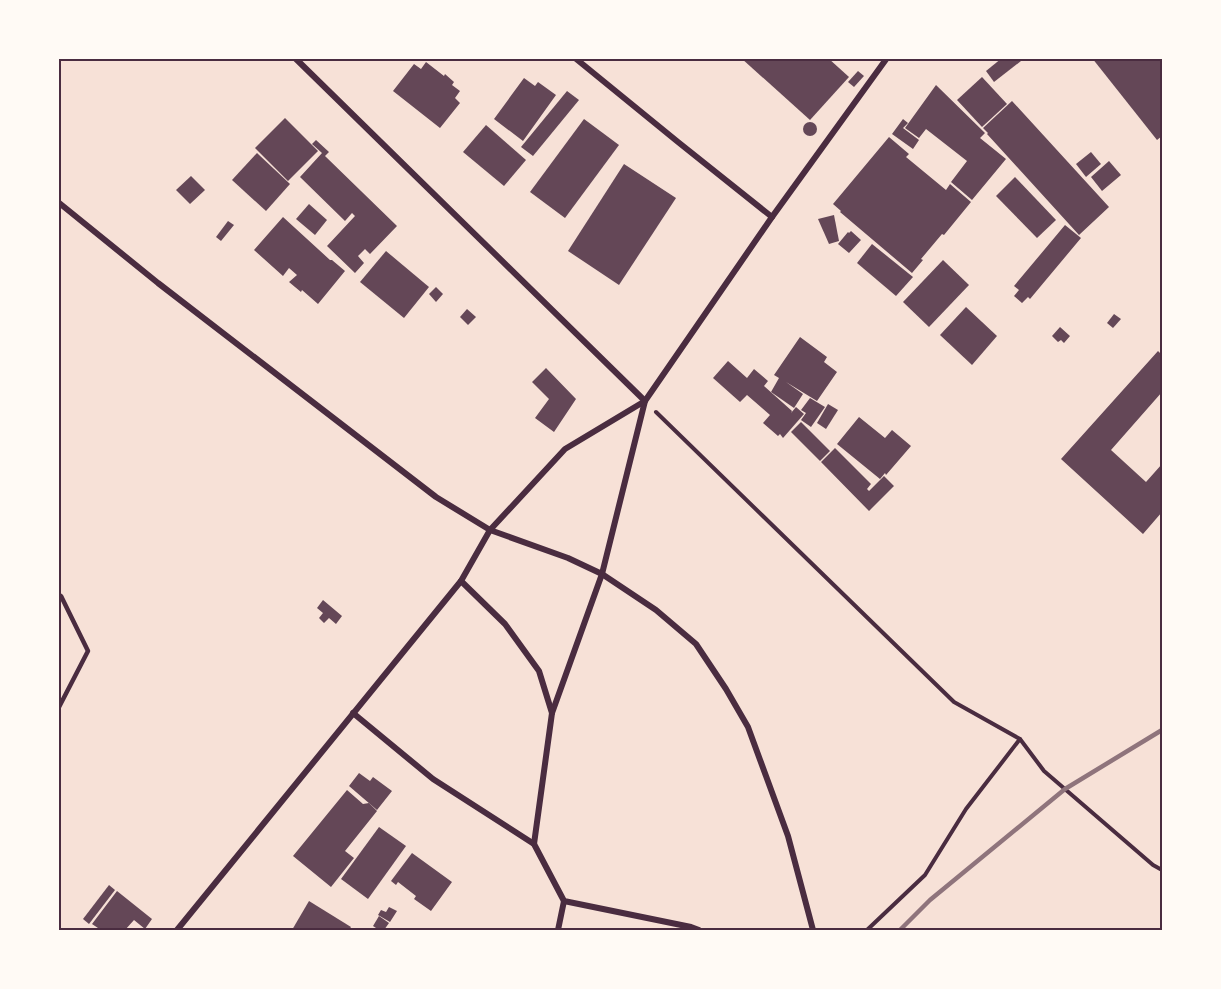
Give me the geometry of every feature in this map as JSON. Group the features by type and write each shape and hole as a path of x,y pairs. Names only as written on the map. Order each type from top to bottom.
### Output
{"street":[{"path":"295,58 645,401"},
{"path":"575,58 772,217"},
{"path":"534,844 552,713 602,574 645,401 772,217 887,58"},
{"path":"58,202 158,283 436,497 490,530 568,558 602,574 656,610 696,644 747,727 788,836 813,930"},
{"path":"177,930 461,581 490,530 565,449 645,401"},
{"path":"461,581 505,624 539,670 552,713"},
{"path":"353,713 433,779 534,844 564,901 558,930"},
{"path":"564,901 699,930"}],"lane":[{"path":"58,594 62,597 88,651 58,709"}],"path":[{"path":"645,401 954,702 1020,739 1044,771 1153,865 1162,870"},
{"path":"867,930 925,876 966,810 1020,739"}],"building":[{"path":"741,58 828,58 849,77 810,120"},
{"path":"1002,58 1019,58 1021,61 994,82 986,71"},
{"path":"1092,58 1161,58 1162,136 1157,140"},
{"path":"426,62 444,76 445,74 454,82 452,85 460,91 455,98 460,103 440,128 393,91 414,64 421,69"},
{"path":"858,71 864,76 854,87 848,82"},
{"path":"982,77 1007,104 982,127 957,100"},
{"path":"524,78 535,86 538,82 556,95 523,141 494,119"},
{"path":"936,85 985,133 980,138 1006,159 972,200 951,182 967,161 926,129 919,138 905,128"},
{"path":"567,91 579,100 533,156 521,147"},
{"path":"1012,101 1109,207 1079,235 983,128"},
{"path":"285,118 318,151 288,181 255,148"},
{"path":"584,119 619,145 565,218 530,192"},
{"path":"903,119 908,123 903,128 919,140 913,149 892,134"},
{"path":"807,122 813,122 817,129 813,136 807,136 803,132 803,126"},
{"path":"486,125 526,160 504,186 463,152"},
{"path":"889,137 909,154 906,157 946,190 950,184 971,202 921,259 923,260 912,273 833,204"},
{"path":"316,140 329,152 325,156 397,226 370,254 365,249 358,256 364,263 355,273 327,246 355,216 352,213 345,221 300,177 322,153 312,144"},
{"path":"1091,152 1101,164 1086,177 1076,164"},
{"path":"257,153 290,184 266,211 232,180"},
{"path":"1109,161 1121,175 1102,191 1091,177"},
{"path":"624,164 676,198 619,285 568,251"},
{"path":"191,176 205,190 190,204 176,190"},
{"path":"1015,177 1056,220 1037,238 996,196"},
{"path":"309,204 327,220 315,235 296,219"},
{"path":"834,215 839,241 829,244 818,219"},
{"path":"283,217 345,271 318,304 289,282 297,275 289,268 283,276 254,250"},
{"path":"228,221 234,225 221,241 216,237"},
{"path":"1065,225 1081,238 1030,299 1028,297 1022,303 1014,296 1019,290 1014,286"},
{"path":"851,231 861,240 849,253 838,244"},
{"path":"872,244 913,277 896,296 857,263"},
{"path":"386,251 429,287 404,318 360,282"},
{"path":"943,260 969,285 929,327 903,302"},
{"path":"436,287 443,294 436,302 429,294"},
{"path":"966,307 997,336 972,365 940,335"},
{"path":"467,309 476,317 468,325 460,317"},
{"path":"1114,314 1121,319 1113,328 1107,323"},
{"path":"1060,327 1070,336 1064,343 1061,340 1058,342 1052,336"},
{"path":"800,337 827,357 824,362 837,372 817,401 786,382 803,394 794,408 771,392 779,378 774,375"},
{"path":"1158,351 1162,355 1162,392 1111,450 1146,482 1162,464 1162,512 1143,534 1061,459"},
{"path":"728,361 747,378 754,369 768,381 764,386 792,411 791,413 796,407 804,414 783,438 763,423 770,415 747,395 740,402 713,378"},
{"path":"546,368 576,399 554,432 535,418 549,399 532,382"},
{"path":"810,398 825,407 811,427 801,420 806,413 801,410"},
{"path":"828,404 838,410 826,429 817,423"},
{"path":"859,417 885,438 892,430 911,446 880,479 837,444"},
{"path":"801,422 830,451 820,461 791,432"},
{"path":"835,448 871,484 867,489 869,491 884,476 894,486 869,511 821,462"},
{"path":"323,600 342,616 336,624 329,618 324,623 319,618 323,613 317,608"},
{"path":"359,773 370,781 373,777 392,791 377,810 349,786"},
{"path":"347,790 363,804 369,803 377,811 345,851 354,858 331,887 293,856"},
{"path":"379,827 406,846 368,899 341,879"},
{"path":"412,853 452,882 431,911 414,899 416,896 398,882 396,885 391,881"},
{"path":"109,885 115,890 89,924 83,919"},
{"path":"117,891 152,919 145,929 134,920 125,930 101,930 92,924"},
{"path":"309,901 351,927 349,930 292,930"},
{"path":"389,907 397,911 390,922 378,915 381,910 386,912"},
{"path":"379,916 389,923 384,930 373,926"}],"railway":[{"path":"900,930 930,900 1065,789 1162,730"}]}
